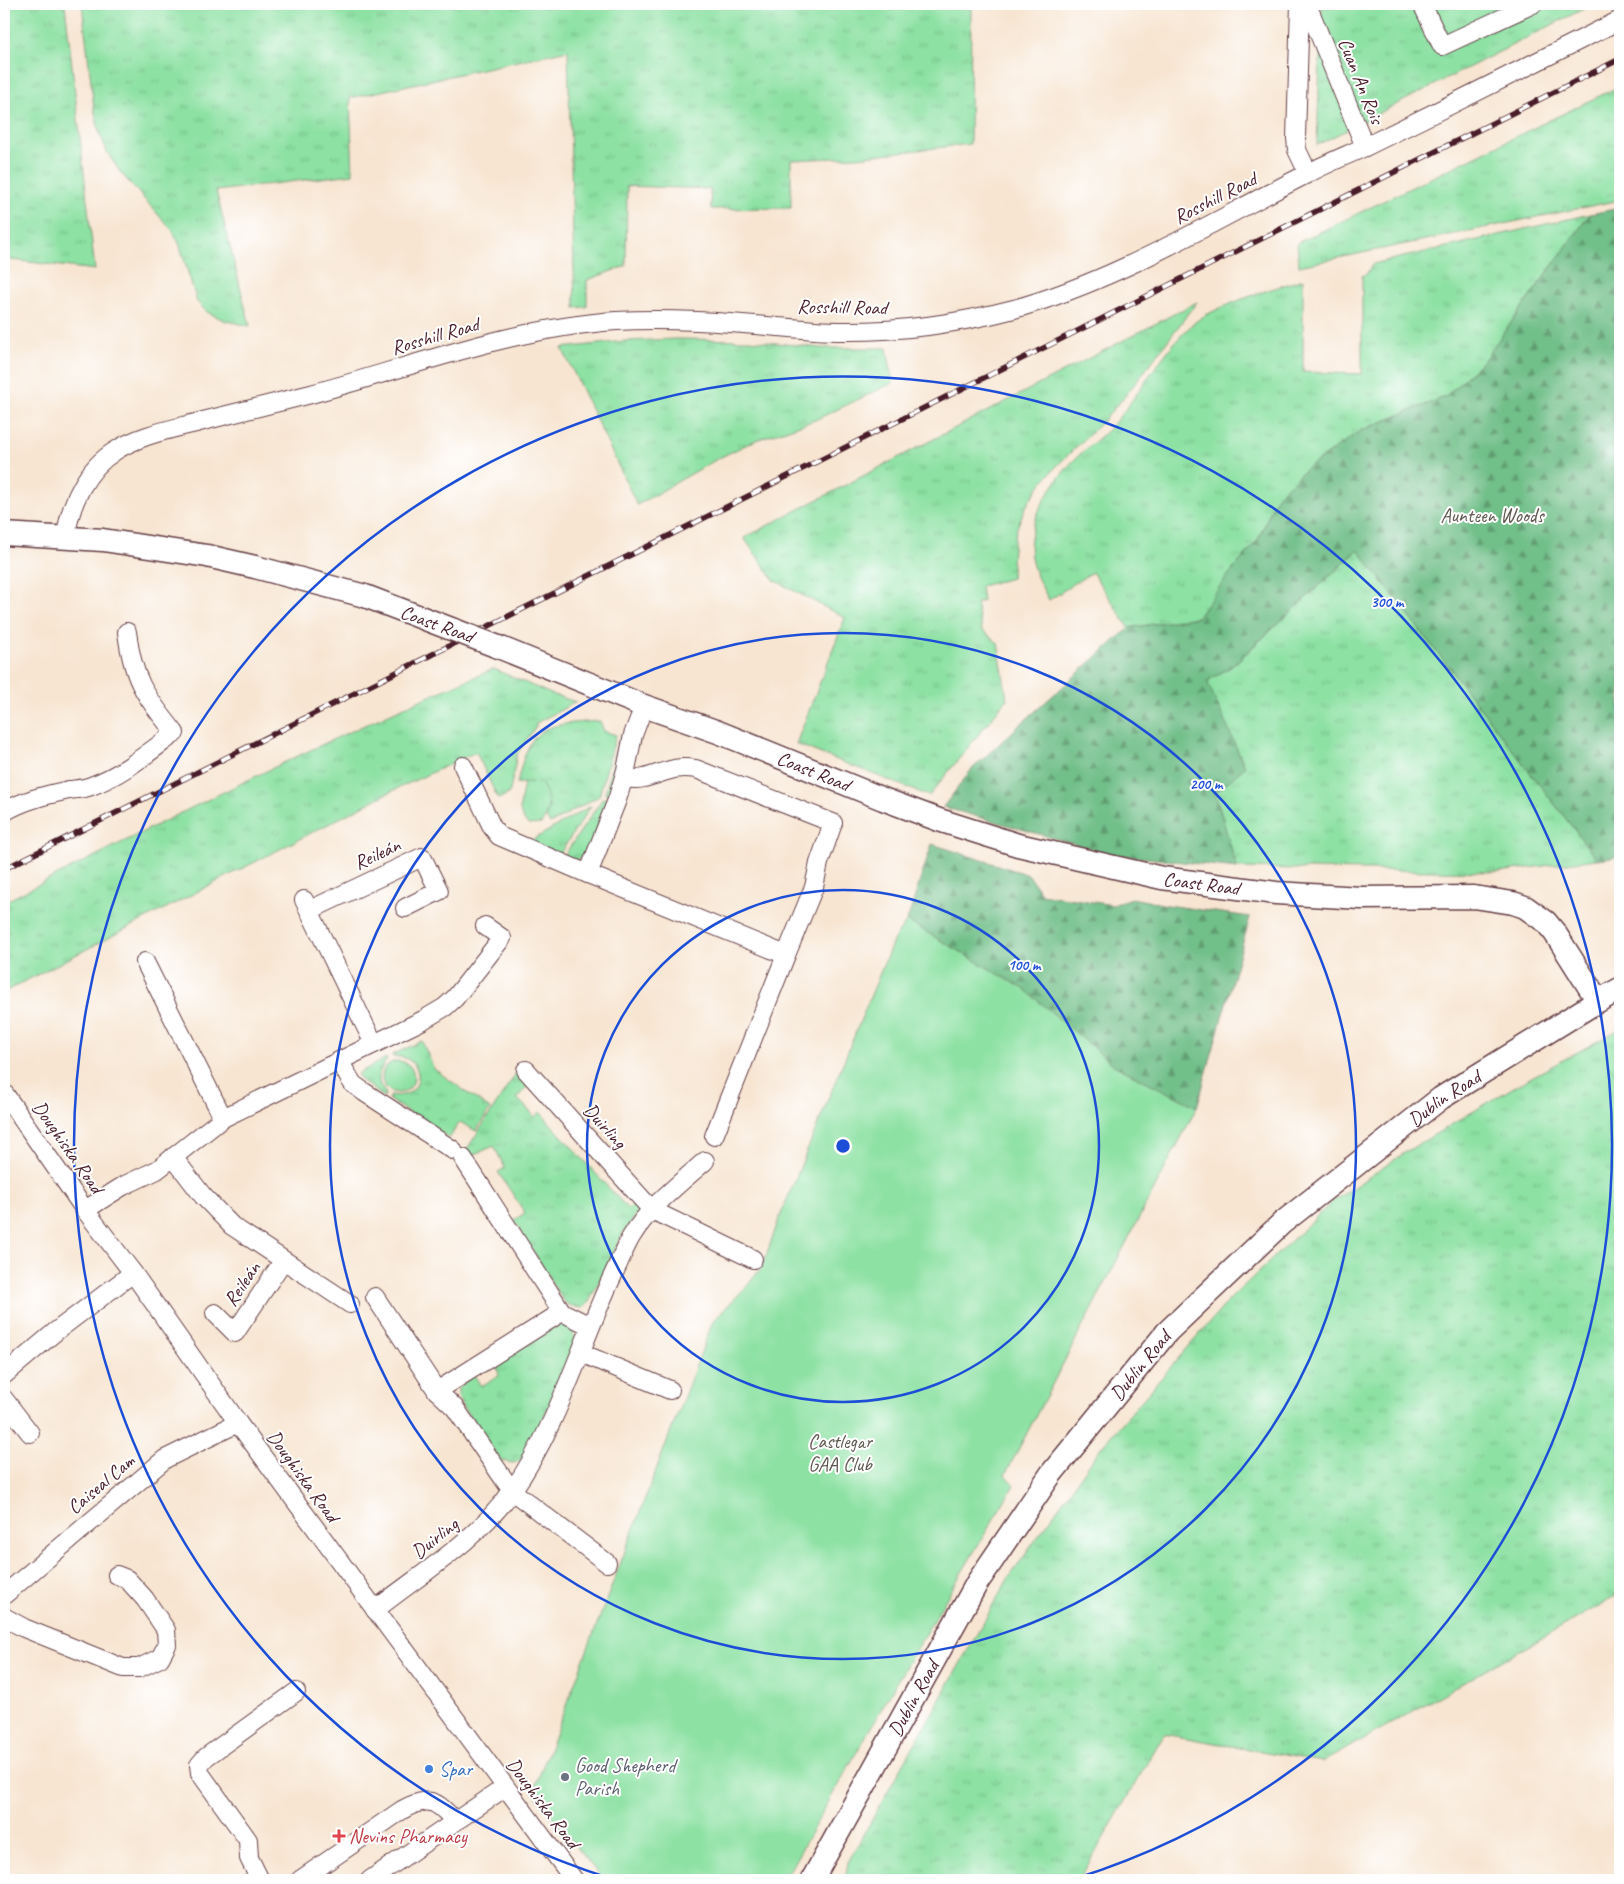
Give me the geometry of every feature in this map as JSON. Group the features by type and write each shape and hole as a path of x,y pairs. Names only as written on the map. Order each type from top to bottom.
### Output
{"main road":[{"name":"Coast Road","path":"4,534 66,536 141,544 254,567 365,596 501,648 644,706 718,732 939,820 1018,846 1162,878 1293,895 1361,898 1474,897 1513,903 1525,907 1546,922 1598,1001"},
{"name":"Dublin Road","path":"812,1880 977,1584 1051,1474 1167,1332 1282,1223 1441,1098 1620,989"}],"street":[{"path":"1300,4 1296,138 1297,150 1308,173"},
{"name":"Cuan An Rois","path":"1307,4 1365,147"},
{"path":"1422,4 1442,46 1533,4"},
{"name":"Rosshill Road","path":"66,536 68,518 77,497 93,470 119,448 155,434 316,392 509,337 560,327 616,321 680,320 834,331 887,330 930,325 1010,310 1048,298 1137,260 1221,220 1308,173 1365,147 1620,20"},
{"path":"4,812 17,804 37,797 89,787 108,779 142,758 175,733 142,689 133,668 127,632"},
{"path":"588,874 617,800 624,778 633,735 644,706"},
{"path":"463,766 492,827 499,836 786,955"},
{"path":"624,778 637,780 672,768 686,767 696,769 832,823 819,863 814,887 714,1136"},
{"name":"Reileán","path":"374,1044 307,905 422,857 438,891 405,908"},
{"path":"85,1210 123,1186 157,1170 223,1118 445,1008 502,938 485,926"},
{"path":"145,962 223,1118"},
{"path":"339,1061 353,1084 458,1154 562,1312 590,1326"},
{"name":"Duirling","path":"526,1070 652,1210 753,1259"},
{"name":"Doughiska Road","path":"4,1093 85,1210 133,1273 238,1423 504,1788 574,1880"},
{"name":"Reileán","path":"173,1157 203,1196 232,1226 350,1304"},
{"name":"Duirling","path":"375,1610 476,1532 512,1491 549,1430 581,1353 590,1326 632,1237 652,1210 705,1161"},
{"name":"Reileán","path":"215,1313 235,1333 283,1261"},
{"path":"4,1375 55,1332 133,1273"},
{"path":"375,1297 437,1390 455,1408 512,1491 607,1563"},
{"path":"437,1390 562,1312"},
{"path":"581,1353 670,1390"},
{"path":"4,1399 30,1433"},
{"name":"Caiseal Cam","path":"4,1595 158,1464 238,1423"},
{"path":"4,1617 24,1628 123,1668 139,1668 160,1658 167,1645 166,1630 145,1599 127,1579 117,1575"},
{"path":"260,1880 249,1858 248,1840 200,1773 199,1765 206,1757 296,1692"},
{"path":"370,1880 504,1788"},
{"path":"300,1880 417,1801 433,1802 444,1808 455,1821"}],"green space":[{"path":"4,4 65,4 95,270 4,259"},
{"path":"82,4 971,4 970,144 857,157 791,160 791,208 711,209 710,189 627,186 626,266 587,280 587,307 575,308 568,50 350,98 353,174 216,191 250,326 226,321 207,312 197,302 179,243 172,230 120,172 107,152 99,131 94,108"},
{"path":"1322,4 1593,4 1317,145"},
{"path":"1620,86 1620,200 1299,266 1297,243"},
{"name":"Aunteen Woods","path":"1620,208 1620,856 1597,859 1358,550 1232,666 1207,681 1245,767 1215,793 1237,868 1110,854 943,807 972,769 1129,628 1198,617 1226,578 1258,540 1277,496 1306,469 1362,430 1445,397 1484,360 1590,214"},
{"path":"1590,214 1484,360 1445,397 1362,430 1306,469 1277,496 1258,540 1226,578 1198,617 1129,628 1092,572 1049,600 1035,572 1031,557 1033,527 1038,512 1064,471 1116,421 1172,345 1194,323 1216,310 1262,292 1303,279 1303,372 1362,374 1362,276 1367,273 1373,264"},
{"path":"1197,302 1123,398 1099,425 1059,463 1035,492 1016,531 1012,578 981,586 983,601 976,603 982,630 998,643 1007,699 929,796 796,744 845,618 774,580 744,538"},
{"path":"676,339 750,340 821,348 887,348 893,383 815,420 756,440 719,458 637,505 562,348 625,341"},
{"path":"1358,550 1597,859 1498,872 1237,868 1215,793 1207,681 1232,666"},
{"path":"494,669 551,694 576,702 536,723 536,726 517,754 510,791 507,795 498,799 476,752 390,792 4,992 4,902 308,751"},
{"path":"600,721 604,731 616,735 599,796 550,824 546,817 549,806 533,782 517,784 527,749 534,739 552,727"},
{"path":"621,734 623,736 619,763 610,795 605,793"},
{"path":"524,782 541,783 546,793 548,809 541,824 529,825 524,821 520,806"},
{"path":"603,798 608,799 588,851 576,861 563,857"},
{"path":"591,806 559,855 529,842"},
{"path":"932,844 1029,875 1041,894 1113,905 1132,898 1250,917 1197,1107 1115,1066 1024,989 907,921"},
{"name":"Castlegar GAA Club","path":"907,921 1024,989 1115,1066 1197,1107 1005,1475 1014,1485 900,1676 784,1880 603,1880 533,1792 713,1321 747,1286 762,1267 779,1219 894,939"},
{"path":"1620,1029 1620,1594 1323,1762 1164,1734 1079,1880 845,1880 848,1862 1008,1579 1102,1446 1231,1298 1333,1201 1409,1150 1519,1084"},
{"path":"422,1041 434,1069 490,1109 476,1131 460,1122 449,1138 389,1100 391,1095 403,1095 412,1091 417,1085 418,1077 417,1069 412,1062 404,1058 393,1057 392,1055"},
{"path":"386,1058 387,1060 379,1076 380,1085 386,1093 384,1097 363,1082 357,1074"},
{"path":"398,1061 410,1065 414,1077 410,1089 398,1093 386,1089 382,1077 386,1065"},
{"path":"519,1069 531,1082 517,1098 535,1117 540,1112 628,1209 638,1200 642,1206 623,1233 589,1302 582,1308 571,1306 564,1302 514,1220 525,1213 498,1172 505,1168 494,1146 471,1156 465,1152"},
{"path":"561,1323 571,1327 575,1338 563,1376 533,1439 520,1461 513,1463 501,1461 463,1407 458,1396 458,1388 474,1375 481,1386 499,1376 496,1362"}],"railway":[{"path":"4,869 1620,59"}],"place":[{"name":"Spar","path":"429,1769"},
{"name":"Good Shepherd Parish","path":"565,1777"},
{"name":"Nevins Pharmacy","path":"339,1836"}]}
